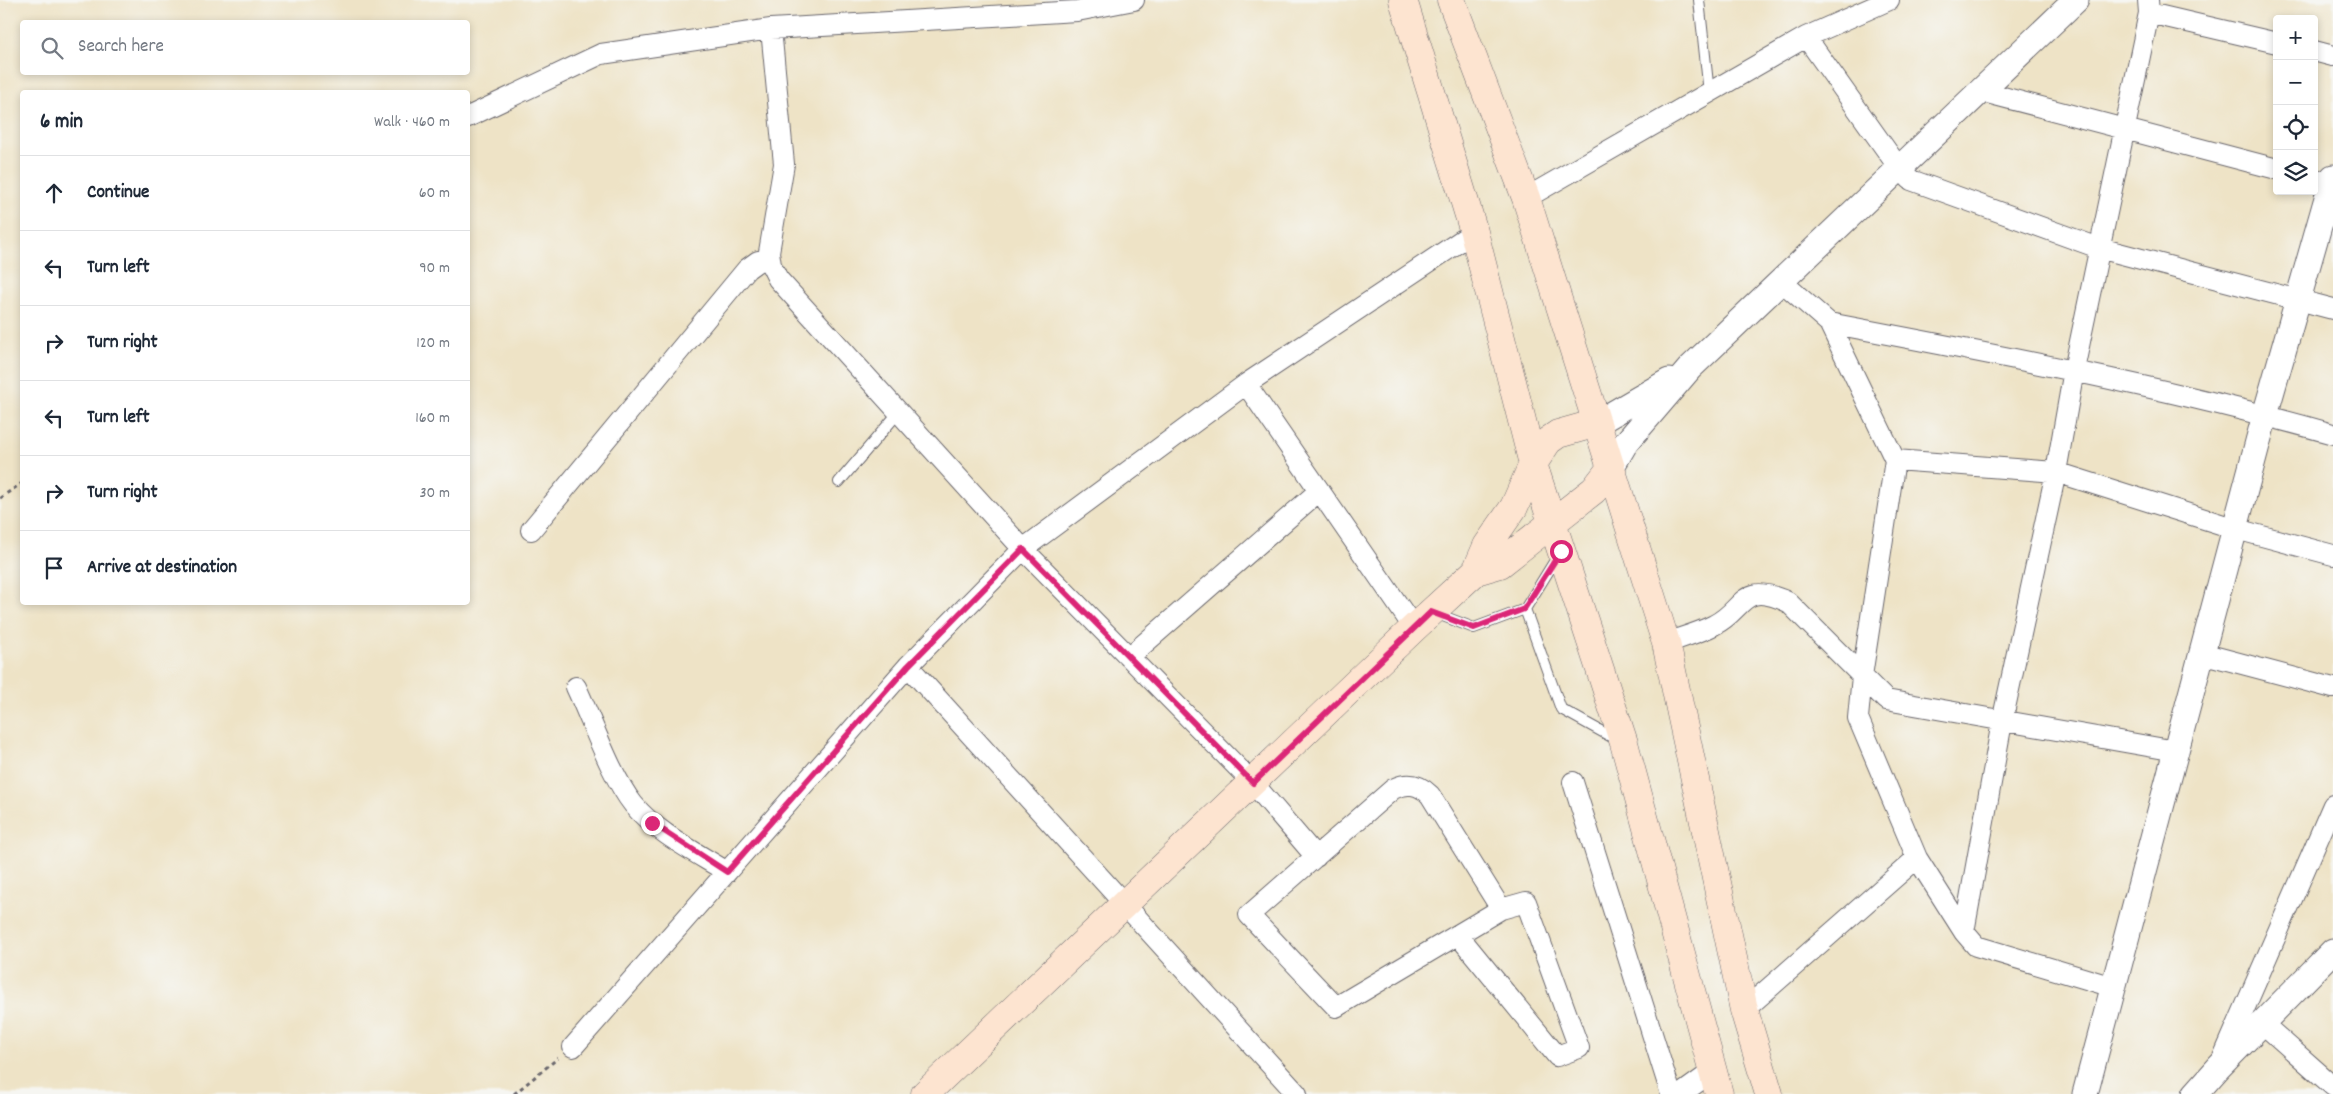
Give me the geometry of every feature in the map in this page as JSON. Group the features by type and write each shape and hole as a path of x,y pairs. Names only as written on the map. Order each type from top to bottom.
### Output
{"main road":[{"path":"1403,0 1474,232 1533,464 1624,743 1716,1082"},
{"path":"1451,0 1526,198 1666,643 1744,1010 1769,1094"},
{"path":"925,1094 1124,902 1253,783 1422,620 1476,571 1487,546 1514,507 1533,464 1548,441 1558,434 1597,424"},
{"path":"1476,571 1500,564 1552,521 1594,490 1611,468"}],"street":[{"path":"470,116 601,54 770,28 1077,11 1134,0"},
{"path":"1526,198 1806,37 1889,0"},
{"path":"1611,468 1625,444 1690,368 2076,0"},
{"path":"1964,932 2002,722 2056,472 2074,370 2149,7 2273,42"},
{"path":"770,28 784,164 770,259 778,279 1023,549 1253,783 1316,857"},
{"path":"1806,37 1899,168 1911,180 2100,248 2333,308"},
{"path":"2318,52 2333,56"},
{"path":"1980,91 2273,168"},
{"path":"2085,1094 2201,653 2298,300 2328,181"},
{"path":"573,1047 908,666 1023,549 1246,384 1474,232"},
{"path":"531,530 747,269 758,262 770,259"},
{"path":"1781,281 1829,323 1895,460 1862,676 1858,718 1917,858 1964,932 1976,946 2113,987"},
{"path":"1829,323 2074,370 2266,415 2333,434"},
{"path":"1597,424 1690,368"},
{"path":"1246,384 1319,491 1422,620"},
{"path":"1895,460 2056,472 2236,529 2333,555"},
{"path":"1129,657 1319,491"},
{"path":"1666,643 1715,625 1746,597 1760,594 1775,596 1788,602 1886,700 2002,722 2176,751"},
{"path":"2201,653 2333,688"},
{"path":"908,666 1297,1094"},
{"path":"576,687 620,782 634,804 652,823 727,872"},
{"path":"1573,782 1671,1094"},
{"path":"1458,935 1557,1056 1579,1048 1526,902 1501,909 1336,1007 1249,915 1393,789 1408,784 1417,786 1430,795 1501,909"},
{"path":"2219,1066 2333,805"},
{"path":"1744,1010 1917,858"},
{"path":"2194,1094 2219,1066 2333,951"},
{"path":"2262,1023 2333,1086"},
{"path":"1681,1094 1716,1082"}],"lane":[{"path":"1699,0 1709,92"},
{"path":"839,482 899,412"},
{"path":"1422,620 1474,628 1524,609 1561,551"},
{"path":"1524,609 1561,709 1624,743"}],"path":[{"path":"0,498 20,483"},
{"path":"514,1094 573,1047"}],"route":[{"path":"652,823 727,872 908,666 1023,549 1253,783 1431,612 1474,628 1524,609 1561,551"}]}
